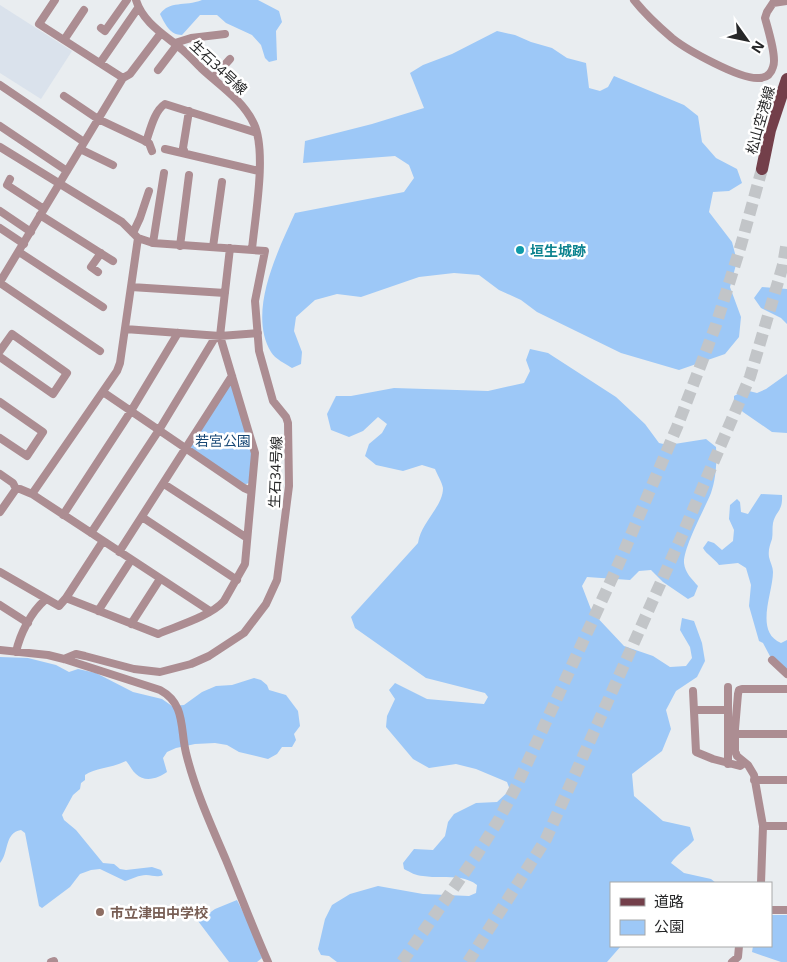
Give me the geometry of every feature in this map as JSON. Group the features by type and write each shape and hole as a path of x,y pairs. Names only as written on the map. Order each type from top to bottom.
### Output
{"main road":[{"name":"松山空港線","path":"762,169 770,130 787,79"}],"street":[{"path":"55,0 39,24 123,78"},
{"path":"101,28 105,31 127,0"},
{"path":"634,0 655,22 686,47 722,66 752,78 761,78 771,73 774,63 766,12 773,3 787,0"},
{"path":"100,63 137,4"},
{"name":"生石34号線","path":"64,659 76,654 134,669 160,672 209,656 244,633 266,604 277,580 289,486 289,432 286,418 273,401 259,351 255,301 265,250 252,249 260,153 257,133 254,124 242,106 176,44 161,33 137,4"},
{"path":"64,40 84,10"},
{"path":"100,351 0,282 3,270 24,244 123,78 130,74 161,33"},
{"path":"158,70 176,44 192,38 225,34"},
{"path":"213,78 230,59"},
{"path":"0,84 82,145 113,165"},
{"path":"64,96 98,119 146,142 152,151"},
{"path":"146,142 162,106 169,105 257,133"},
{"path":"185,153 183,148 189,111"},
{"path":"0,126 67,171"},
{"path":"0,147 122,222 136,236 154,243 180,246 252,249"},
{"path":"165,149 259,171"},
{"path":"154,243 164,173"},
{"path":"180,246 189,175"},
{"path":"10,179 7,185 42,212 113,261"},
{"path":"213,247 222,182"},
{"path":"32,494 117,371 125,329 136,236 149,191"},
{"path":"0,211 31,232"},
{"path":"0,228 24,244"},
{"path":"91,533 218,336 230,248"},
{"path":"19,252 104,307"},
{"path":"98,272 91,267 101,253"},
{"path":"131,286 225,293"},
{"path":"125,329 218,336 258,333"},
{"path":"63,515 131,411 178,333"},
{"path":"0,350 12,334 67,373 53,394 0,357"},
{"path":"66,598 158,634 220,606 237,580 245,564 254,449 218,336"},
{"path":"119,552 232,376"},
{"path":"103,392 251,491"},
{"path":"0,402 43,432 27,456 0,438"},
{"path":"0,474 13,483 16,489"},
{"path":"164,484 247,538"},
{"path":"16,489 20,488 32,494 210,611"},
{"path":"0,512 16,489"},
{"path":"142,517 237,580"},
{"path":"0,572 45,600 59,606 103,541"},
{"path":"98,611 132,560"},
{"path":"131,624 160,578"},
{"path":"16,652 18,641 45,600"},
{"path":"0,605 28,624"},
{"path":"0,650 64,659 160,690 173,699 179,712 190,770 268,962"},
{"path":"772,660 787,674"},
{"path":"728,687 728,764"},
{"path":"761,882 763,826 751,769 737,756 735,734 739,690 787,689"},
{"path":"693,691 696,752 728,764 740,766 744,763"},
{"path":"694,710 727,710"},
{"path":"735,734 787,734"},
{"path":"754,780 787,780"},
{"path":"763,826 787,826"},
{"path":"772,910 787,910"},
{"path":"732,962 738,957 739,947"}],"shaded area":[{"path":"0,5 72,51 41,99 0,73"}],"green space":[{"path":"202,0 258,0 279,11 282,22 276,31 277,60 269,62 265,58 261,45 252,35 226,23 217,15 200,15 182,35 178,35 171,31 160,14 173,5"},
{"path":"497,31 552,48 567,58 586,63 589,88 600,91 608,87 614,76 684,105 698,116 702,142 716,158 737,169 742,183 729,191 713,192 709,212 732,242 737,261 730,287 741,317 739,337 725,354 679,370 621,353 537,312 521,300 499,290 479,275 454,273 419,277 361,297 337,294 315,300 296,317 294,331 302,352 301,364 292,368 273,355 264,336 262,319 264,300 274,263 295,213 404,192 414,178 409,165 395,156 303,163 305,141 372,124 424,108 410,73 423,65 452,54"},
{"path":"762,287 787,289 787,324 781,318 761,308 754,298"},
{"path":"530,349 548,353 616,397 645,424 659,443 668,445 706,439 716,447 716,470 713,488 685,556 686,570 698,586 694,596 688,599 663,582 651,570 639,571 630,580 587,577 582,586 592,612 624,646 653,656 670,667 686,666 692,658 690,647 680,630 682,618 694,621 702,643 705,661 697,677 676,691 666,710 671,729 662,751 632,774 634,796 663,821 690,827 694,840 671,863 684,873 711,879 715,882 610,882 610,947 620,947 607,962 337,962 329,956 321,955 318,949 325,919 332,905 350,894 378,886 423,894 469,896 476,893 477,885 471,881 413,874 404,869 403,863 414,849 433,850 445,836 448,822 454,814 476,803 497,802 510,790 507,782 476,769 456,764 429,768 413,759 386,727 387,716 395,699 389,690 395,683 427,699 484,704 488,697 485,693 426,678 355,628 351,617 418,543 423,528 440,502 443,488 435,469 422,465 403,471 376,465 365,456 369,444 382,433 387,424 378,417 363,431 349,437 331,430 327,414 336,396 351,396 394,388 488,391 524,383 530,371 526,360"},
{"path":"787,374 787,433 772,432 743,412 734,403 734,396 745,390 757,393"},
{"name":"若宮公園","path":"231,381 252,452 249,483 243,485 189,448"},
{"path":"761,494 782,495 781,505 773,523 769,550 773,572 767,621 768,630 773,638 781,643 787,640 787,669 772,660 763,643 759,641 749,606 751,585 746,568 738,563 719,565 703,548 708,541 714,543 722,550 733,541 734,530 729,519 730,505 737,499 740,502 741,512 748,514"},
{"path":"0,657 28,658 56,665 69,672 78,669 96,673 133,692 162,699 172,706 184,705 202,692 216,686 232,685 254,678 261,680 267,685 269,690 286,695 298,711 300,726 294,734 296,740 292,747 282,747 277,754 268,759 239,752 227,745 215,743 195,744 167,752 163,758 167,772 156,778 140,777 126,761 85,775 85,780 81,783 80,789 73,795 62,815 64,820 76,830 103,863 114,864 120,869 126,870 152,867 161,870 163,875 143,875 125,881 100,869 91,870 80,874 70,887 42,908 39,906 25,833 21,830 9,839 0,863"},
{"path":"237,900 251,928 262,958 257,962 229,962 198,921 215,909"},
{"path":"772,915 787,915 787,962 781,962 752,952 753,947 772,947"}],"tunnel":[{"path":"402,962 476,856 498,821 517,785 619,563 677,427 716,325 762,169"},
{"path":"468,962 546,839 683,533 750,377 783,265 787,241"}],"place":[{"name":"垣生城跡","path":"520,250"},
{"name":"市立津田中学校","path":"100,912"}]}
